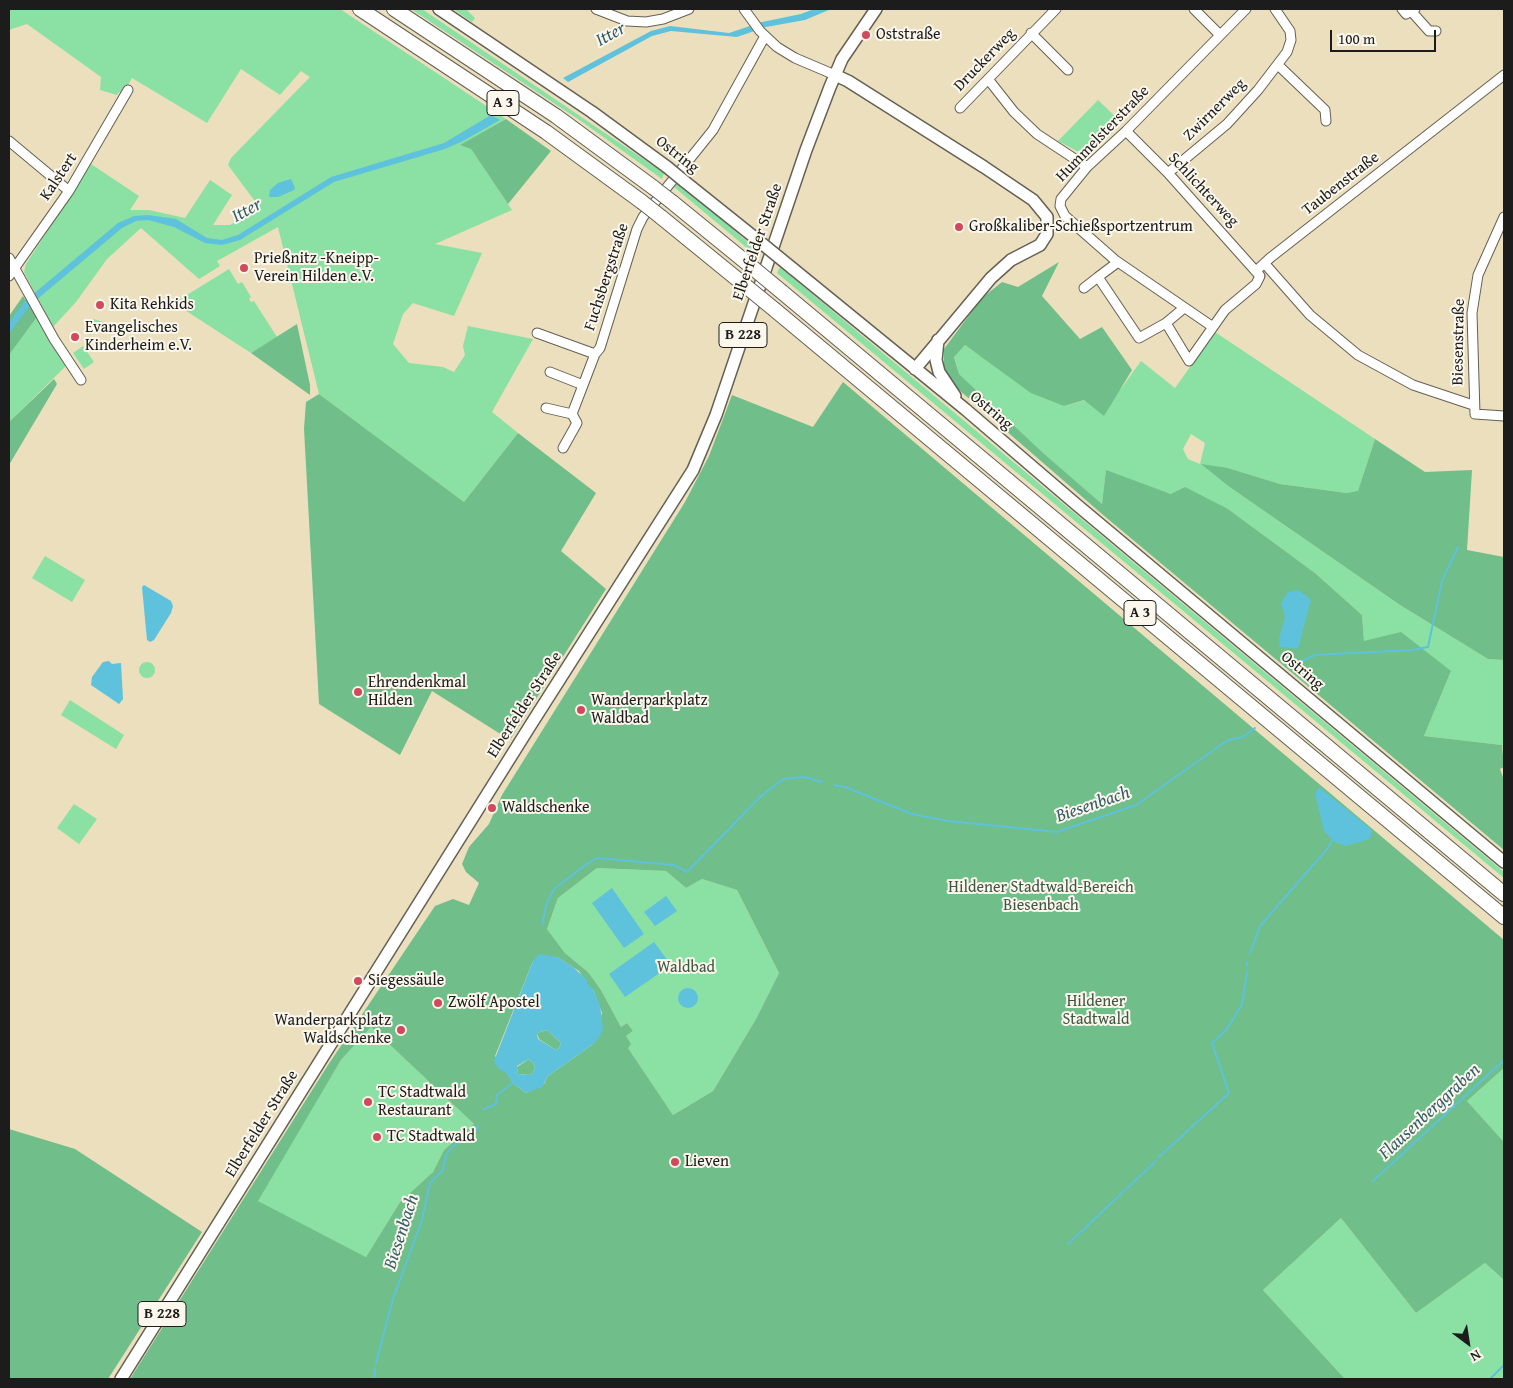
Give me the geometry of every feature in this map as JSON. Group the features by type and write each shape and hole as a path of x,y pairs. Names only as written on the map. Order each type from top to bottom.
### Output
{"highway":[{"name":"A 3","path":"360,9 546,132 661,216 1504,917"},
{"name":"A 3","path":"394,9 556,116 672,202 1504,894"}],"main road":[{"name":"Ostring","path":"439,9 592,112 667,167 965,409 1504,862"},
{"name":"Elberfelder Straße","path":"121,1379 530,726 693,470 716,415 806,150 835,75 842,59 876,9"},
{"path":"835,75 908,118 992,172 1042,208 1047,217 1047,234 1040,245 1011,260 991,278 915,369"},
{"path":"938,340 936,360 939,372 965,409"}],"street":[{"path":"596,9 627,21 646,22 663,19 688,9"},
{"path":"745,9 763,34 785,52 835,75"},
{"name":"Druckerweg","path":"960,108 1056,9"},
{"path":"1194,9 1220,35"},
{"name":"Hummelsterstraße","path":"1213,327 1118,262 1061,212 1061,200 1087,167 1126,131 1246,9"},
{"name":"Zwirnerweg","path":"1168,173 1227,124 1278,65 1291,40 1290,31 1275,9"},
{"path":"1402,9 1406,14 1413,10 1429,31 1436,31"},
{"name":"Druckerweg","path":"1031,33 1068,70"},
{"name":"Fuchsbergstraße","path":"563,448 577,423 572,414 595,354 600,348 637,229 643,217 713,130 763,34"},
{"path":"1278,65 1325,110 1326,121"},
{"name":"Taubenstraße","path":"1213,327 1234,301 1260,280 1257,270 1504,75"},
{"path":"988,79 1014,112 1037,134 1087,167"},
{"name":"Kalstert","path":"11,272 69,191 128,90"},
{"name":"Schlichterweg","path":"1126,131 1168,173 1257,270"},
{"path":"9,141 69,191"},
{"name":"Biesenstraße","path":"1474,409 1474,294 1478,275 1504,217"},
{"path":"9,258 11,272 27,292 81,380"},
{"path":"1084,288 1118,262"},
{"path":"1265,264 1310,315 1358,355 1413,385 1474,409 1504,416"},
{"path":"1098,277 1139,338 1166,323 1184,308"},
{"path":"1166,323 1189,362 1213,327"},
{"name":"Fuchsbergstraße","path":"537,333 595,354"},
{"path":"550,372 583,385"},
{"path":"546,408 572,414"}],"green space":[{"path":"9,9 340,9 506,119 461,145 471,149 512,210 435,244 482,253 454,316 413,303 403,314 393,344 409,363 443,367 454,372 465,355 463,346 468,326 533,339 492,412 518,433 464,502 319,394 278,227 217,261 220,266 199,279 141,228 107,259 76,302 53,327 24,272 26,264 91,164 139,196 130,210 149,210 185,218 210,180 232,195 213,225 230,225 256,210 254,206 257,204 228,165 231,158 310,77 301,71 280,95 241,69 207,123 132,78 123,94 119,92 117,95 100,90 101,77 27,24 9,30"},
{"path":"411,9 422,9 664,173 662,179 581,121"},
{"path":"453,9 466,9 475,18 472,22"},
{"path":"1098,100 1121,122 1099,144 1085,151 1077,151 1058,141"},
{"path":"506,119 551,151 508,204 471,149 460,145"},
{"path":"678,181 759,252 758,257 674,187"},
{"path":"1059,262 1042,296 1080,339 1102,327 1132,370 1104,416 1084,400 1064,406 1031,393 965,345 954,357 959,374 1043,453 1102,504 1106,470 1171,494 1185,487 1228,509 1315,573 1362,615 1364,641 1401,632 1451,671 1424,736 1502,745 1504,767 1500,769 1504,780 1504,850 1102,514 951,383 944,366 944,349 982,298 1002,282 1018,287"},
{"path":"780,267 1504,872 1504,878 777,273"},
{"path":"229,269 238,284 242,282 251,297 249,299 251,302 254,301 277,337 251,353 174,303"},
{"path":"23,296 37,317 9,355 9,316"},
{"path":"37,317 68,364 9,422 9,355"},
{"path":"93,319 106,323 90,335 84,328"},
{"path":"297,324 310,385 310,395 251,353"},
{"path":"1215,332 1375,439 1358,492 1347,493 1280,484 1228,468 1231,488 1400,605 1488,659 1504,660 1504,752 1502,745 1424,736 1451,671 1364,641 1362,615 1315,573 1228,509 1171,494 1106,471 1102,504 1043,454 959,374 954,356 965,345 997,367 1064,406 1120,390 1141,361 1175,388","holes":["1191,434 1205,443 1200,464 1188,459 1183,449"]},
{"path":"83,346 94,362 84,369 73,353"},
{"path":"54,379 57,384 9,465 9,422"},
{"name":"Hildener Stadtwald","path":"843,382 1504,940 1504,1068 1467,1101 1504,1142 1504,1280 1485,1263 1416,1313 1341,1218 1263,1290 1345,1379 130,1379 328,1065 435,906 453,899 469,905 479,883 466,872 462,864 469,847 489,824 502,795 685,502 709,456 732,395 813,427","holes":["597,868 666,871 686,888 702,879 737,890 779,973 756,1019 713,1091 673,1115 628,1048 631,1044 626,1036 633,1031 627,1023 621,1027 601,990 588,972 565,953 547,929 558,898","557,957 579,971 590,989 593,989 602,1013 592,1045 548,1076 544,1084 526,1093 514,1084 495,1056 533,961","371,1027 474,1124 444,1150 433,1172 400,1202 366,1257 258,1201 341,1060"]},
{"path":"319,394 464,502 518,433 596,493 561,551 606,589 510,740 432,691 400,755 319,704 304,429 306,402"},
{"path":"1375,439 1425,472 1472,470 1467,550 1504,557 1504,660 1488,659 1400,605 1231,488 1201,464 1228,468 1280,484 1347,493 1358,491"},
{"path":"45,556 85,580 72,602 32,578"},
{"path":"144,662 150,662 155,667 153,676 144,678 139,673 139,667"},
{"path":"70,700 124,735 116,749 61,715"},
{"path":"74,804 97,819 79,844 57,828"},
{"name":"Waldbad","path":"597,868 666,871 686,888 702,879 737,890 779,973 756,1019 713,1091 673,1115 628,1048 626,1036 633,1031 627,1023 621,1027 601,990 588,972 565,953 547,929 558,898"},
{"name":"TC Stadtwald","path":"371,1027 474,1124 444,1150 433,1172 400,1202 366,1257 257,1201 341,1060"},
{"path":"547,1030 561,1043 556,1050 539,1039 537,1033"},
{"path":"529,1059 535,1066 533,1073 529,1075 518,1074 517,1067"},
{"path":"1504,1068 1504,1142 1467,1101"},
{"path":"9,1129 75,1149 202,1232 108,1379 9,1379"},
{"path":"1341,1218 1416,1313 1485,1263 1504,1280 1504,1379 1345,1379 1263,1290"}],"water":[{"path":"814,9 831,9 805,20 766,27 737,37 671,31 652,36 568,82 563,78 651,31 670,26 729,33 762,22 801,14"},
{"path":"491,115 500,120 463,141 445,149 334,182 240,240 222,245 205,243 174,227 148,220 136,221 122,228 41,296 28,308 9,334 9,323 25,301 118,223 134,216 148,215 176,219 207,238 222,240 238,235 331,177 444,143"},
{"path":"291,179 294,190 278,197 269,197 270,190 278,183"},
{"path":"144,585 171,601 173,606 171,613 154,640 150,642 147,640 142,587"},
{"path":"1299,590 1311,600 1298,649 1280,647 1279,639 1285,617 1281,603 1288,592"},
{"path":"109,661 112,664 121,663 123,699 119,704 91,685 92,677 103,662"},
{"path":"1319,787 1372,830 1370,839 1346,846 1335,842 1324,831 1315,794"},
{"path":"612,888 644,934 624,948 592,903"},
{"path":"666,896 677,911 655,926 644,912"},
{"path":"654,942 671,965 625,997 609,974"},
{"path":"539,954 557,957 573,967 588,981 587,984 593,989 600,1005 603,1029 599,1038 592,1045 548,1076 542,1087 526,1093 514,1084 506,1073 499,1069 494,1061 533,961","holes":["547,1030 561,1043 556,1050 538,1039 537,1033","529,1059 535,1066 533,1073 529,1075 518,1074 517,1066"]},
{"path":"688,988 695,991 698,998 695,1005 688,1008 681,1005 678,998 681,991"}],"waterway":[{"name":"Biesenbach","path":"1296,664 1315,655 1411,650 1428,647 1442,581 1458,547"},
{"name":"Biesenbach","path":"834,785 845,787 912,814 948,821 1057,832 1136,805 1228,740 1243,737 1255,728"},
{"name":"Biesenbach","path":"542,924 547,903 554,889 597,858 674,865 687,872 760,797 783,779 804,777 822,782"},
{"path":"1250,953 1260,926 1328,848 1333,839"},
{"path":"1159,1157 1229,1093 1212,1043 1227,1029 1242,1004 1247,972"},
{"name":"Flausenberggraben","path":"1373,1181 1504,1060"},
{"name":"Biesenbach","path":"484,1109 496,1104 497,1095 513,1083"},
{"name":"Biesenbach","path":"376,1363 393,1299 422,1220 430,1183 443,1170 446,1155 452,1147 473,1134 478,1126"},
{"path":"1068,1244 1156,1161"},
{"path":"1490,1379 1504,1365"},
{"name":"Biesenbach","path":"374,1379 375,1369"}],"place":[{"name":"Oststraße","path":"866,35"},
{"name":"Großkaliber-Schießsportzentrum","path":"959,227"},
{"name":"Prießnitz -Kneipp- Verein Hilden e.V.","path":"244,268"},
{"name":"Kita Rehkids","path":"100,305"},
{"name":"Evangelisches Kinderheim e.V.","path":"75,337"},
{"name":"Ehrendenkmal Hilden","path":"358,692"},
{"name":"Wanderparkplatz Waldbad","path":"581,710"},
{"name":"Waldschenke","path":"492,808"},
{"name":"Siegessäule","path":"358,981"},
{"name":"Zwölf Apostel","path":"438,1003"},
{"name":"Wanderparkplatz Waldschenke","path":"401,1030"},
{"name":"TC Stadtwald Restaurant","path":"368,1102"},
{"name":"TC Stadtwald","path":"377,1137"},
{"name":"Lieven","path":"675,1162"}],"water label":[{"name":"Itter","path":"611,35"},
{"name":"Itter","path":"247,211"}],"park label":[{"name":"Hildener Stadtwald-Bereich Biesenbach","path":"1041,897"}]}
